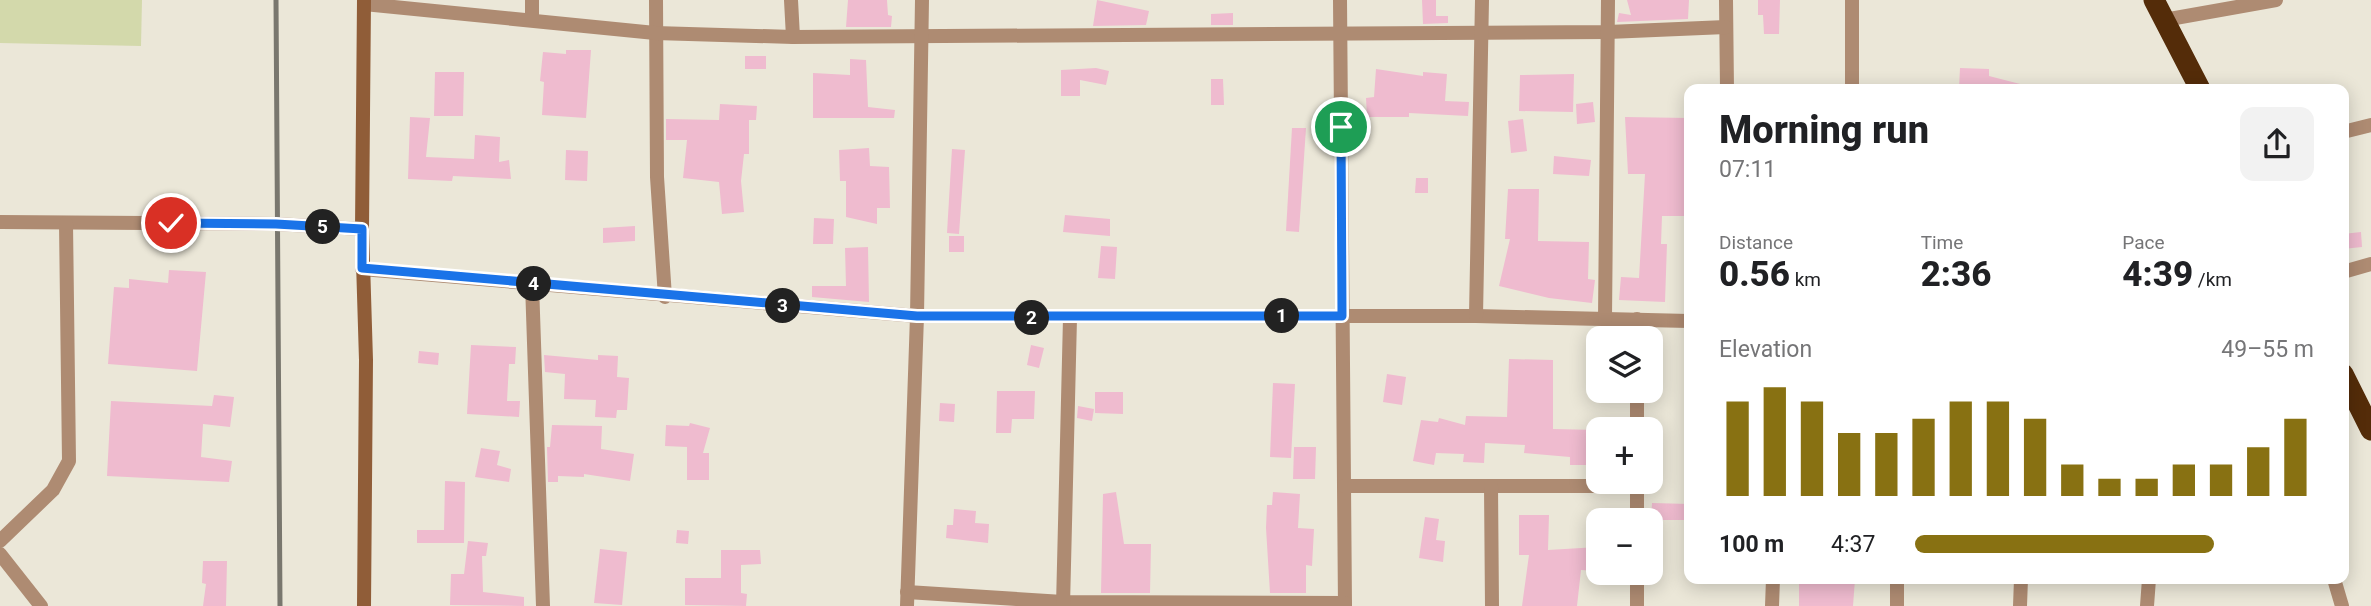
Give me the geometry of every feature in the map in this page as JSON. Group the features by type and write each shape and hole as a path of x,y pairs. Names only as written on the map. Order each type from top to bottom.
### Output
{"highway":[{"path":"2154,0 2197,84"},
{"path":"2349,386 2371,430"}],"street":[{"path":"532,0 532,19"},
{"path":"656,0 657,177 665,296"},
{"path":"791,0 793,37"},
{"path":"922,0 917,316 907,599 1063,604 1345,605 1340,0"},
{"path":"1475,316 1482,0"},
{"path":"1605,319 1608,0"},
{"path":"1726,0 1727,84"},
{"path":"1852,0 1852,84"},
{"path":"2164,20 2276,0"},
{"path":"364,606 364,2 655,33 793,37 1608,32 1726,27"},
{"path":"2349,130 2371,125"},
{"path":"0,222 276,224 362,229"},
{"path":"0,541 53,489 69,461 66,223"},
{"path":"2349,270 2371,264"},
{"path":"362,268 917,316 1475,316 1684,321"},
{"path":"531,284 543,606"},
{"path":"1063,604 1070,318"},
{"path":"1637,319 1637,326"},
{"path":"1344,486 1586,485"},
{"path":"1491,486 1492,606"},
{"path":"0,554 41,606"},
{"path":"1772,606 1773,584"},
{"path":"1897,584 1897,606"},
{"path":"2020,606 2021,584"},
{"path":"2147,606 2149,584"},
{"path":"2336,584 2343,606"},
{"path":"1637,585 1637,606"}],"green space":[{"path":"0,0 142,0 141,46 0,43"}],"building":[{"path":"848,0 887,0 888,15 892,16 891,27 846,27"},
{"path":"1097,0 1149,11 1146,25 1093,26"},
{"path":"1422,0 1436,0 1436,16 1448,16 1448,23 1423,24"},
{"path":"1627,0 1689,0 1688,19 1617,22 1619,13 1631,15"},
{"path":"1758,0 1780,0 1779,34 1764,34 1763,15 1758,15"},
{"path":"1233,13 1233,25 1211,25 1211,14"},
{"path":"566,50 591,50 586,118 542,115 544,82 540,81 543,52 566,54"},
{"path":"745,56 766,56 766,69 745,69"},
{"path":"850,59 866,60 868,107 895,110 894,118 813,118 813,73 850,75"},
{"path":"1096,68 1109,71 1106,85 1080,80 1080,96 1061,96 1061,70"},
{"path":"1960,68 1989,69 1989,76 2020,84 1959,84"},
{"path":"1376,69 1423,76 1423,72 1447,74 1445,101 1469,102 1468,116 1409,113 1409,117 1367,117 1366,98 1374,97"},
{"path":"435,72 464,72 463,116 434,116"},
{"path":"1574,74 1573,112 1519,111 1520,75"},
{"path":"1211,79 1223,79 1224,105 1211,105"},
{"path":"1593,102 1595,122 1577,124 1576,104"},
{"path":"720,104 757,106 756,120 749,120 749,154 744,154 741,181 744,212 722,214 719,182 683,178 687,140 666,140 666,119 719,120"},
{"path":"410,117 430,118 426,157 474,159 475,135 500,137 499,162 509,160 511,179 453,176 452,181 408,179"},
{"path":"1625,117 1684,118 1684,216 1662,216 1661,244 1667,244 1665,302 1619,300 1621,277 1639,278 1645,174 1628,174"},
{"path":"1523,119 1527,151 1511,153 1508,121"},
{"path":"1292,128 1306,128 1299,232 1286,231"},
{"path":"869,148 870,166 889,167 890,208 877,208 877,224 846,217 846,181 840,181 839,150"},
{"path":"952,149 965,150 959,234 947,233"},
{"path":"566,150 588,151 587,181 565,180"},
{"path":"1554,156 1591,160 1589,176 1553,174"},
{"path":"1416,178 1428,178 1428,193 1415,193"},
{"path":"1508,189 1539,189 1538,241 1589,242 1588,279 1595,280 1592,303 1549,298 1499,286 1510,239 1505,239"},
{"path":"1065,215 1110,219 1110,236 1063,232"},
{"path":"814,218 834,219 833,244 813,244"},
{"path":"635,226 635,241 603,243 603,228"},
{"path":"2361,232 2362,247 2349,248 2349,233"},
{"path":"949,236 964,236 964,252 949,252"},
{"path":"1101,246 1117,247 1115,279 1098,278"},
{"path":"868,247 869,302 812,297 812,286 846,286 845,248"},
{"path":"169,270 206,272 197,371 108,364 114,287 129,288 129,279 168,283"},
{"path":"471,345 516,347 515,364 509,364 507,401 520,401 519,417 467,414"},
{"path":"1031,345 1044,348 1039,368 1027,365"},
{"path":"419,351 439,353 438,365 418,363"},
{"path":"544,355 598,360 598,355 618,356 617,377 629,378 627,410 617,410 616,418 595,417 596,400 564,399 565,374 545,372"},
{"path":"1509,359 1553,360 1553,429 1586,430 1586,465 1570,465 1570,457 1524,453 1525,445 1485,443 1484,463 1463,462 1464,454 1436,453 1434,465 1413,461 1421,420 1438,422 1439,418 1465,425 1466,416 1507,417"},
{"path":"1387,374 1406,377 1402,405 1383,402"},
{"path":"1273,383 1295,384 1291,458 1270,457"},
{"path":"997,391 1035,391 1034,419 1012,419 1011,433 996,433"},
{"path":"1095,392 1123,392 1123,414 1095,413"},
{"path":"214,395 234,397 230,427 203,424 201,457 232,461 229,482 107,476 111,401 212,406"},
{"path":"940,403 955,404 954,422 939,421"},
{"path":"1078,406 1094,409 1092,421 1077,418"},
{"path":"690,423 710,428 703,453 709,453 709,480 687,480 687,447 665,446 666,425 689,426"},
{"path":"552,425 602,426 601,449 634,454 630,481 584,474 584,477 558,476 558,482 548,482 547,447 550,447"},
{"path":"1294,447 1316,447 1315,479 1293,479"},
{"path":"481,448 500,451 497,465 511,469 509,482 475,477"},
{"path":"445,481 465,482 464,543 417,543 417,530 444,530"},
{"path":"1116,492 1124,544 1151,544 1150,593 1101,593 1103,494"},
{"path":"1273,492 1300,494 1298,528 1314,529 1312,566 1306,565 1306,593 1270,593 1266,528 1267,505 1272,505"},
{"path":"1652,503 1684,504 1684,520 1663,520 1663,508 1652,508"},
{"path":"954,509 976,511 975,523 989,524 988,543 946,538 947,525 953,525"},
{"path":"1519,515 1549,515 1548,550 1586,548 1586,570 1581,570 1577,606 1522,606 1529,555 1519,555"},
{"path":"1425,517 1439,519 1436,540 1445,541 1443,562 1419,558"},
{"path":"677,530 689,531 688,544 676,543"},
{"path":"468,541 488,543 486,556 482,556 483,592 524,597 524,606 450,605 451,574 464,574"},
{"path":"600,549 627,552 622,605 594,603"},
{"path":"721,550 760,550 761,564 741,565 741,593 747,594 746,606 685,605 685,578 721,578"},
{"path":"203,561 227,561 226,606 203,606 206,584 202,583"},
{"path":"1799,584 1855,584 1853,606 1799,606"}],"railway":[{"path":"276,0 280,606"}],"route":[{"path":"171,223 276,224 362,229 362,268 749,303 917,316 1342,316 1341,127"}]}
